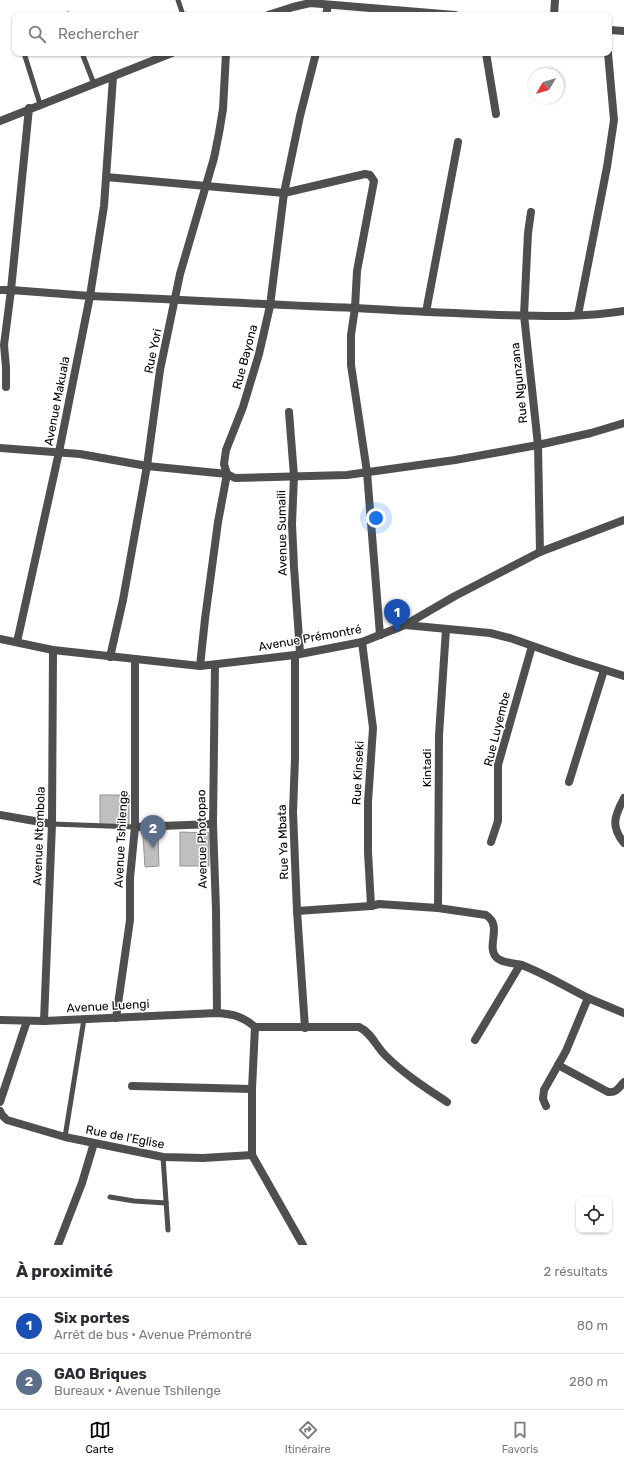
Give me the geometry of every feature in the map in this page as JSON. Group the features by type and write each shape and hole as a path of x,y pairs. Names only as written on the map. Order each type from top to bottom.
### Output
{"street":[{"path":"554,12 556,0"},
{"path":"277,12 309,2 328,5 417,12"},
{"path":"327,12 328,5"},
{"path":"612,30 624,31"},
{"path":"0,121 29,108 165,56"},
{"name":"Rue Yori","path":"110,657 123,600 147,466 160,370 180,274 214,158 223,109 226,56"},
{"name":"Rue Bayona","path":"200,666 218,522 227,474 224,464 226,450 255,369 270,306 284,193 300,116 315,56"},
{"path":"486,56 496,114"},
{"path":"578,315 607,167 614,120 608,56"},
{"name":"Avenue Makuala","path":"17,642 59,452 90,296 104,206 113,77"},
{"path":"6,387 4,345 29,108"},
{"path":"426,312 458,142"},
{"path":"106,177 284,193 365,174 372,176 374,181 357,271 355,308 351,336 351,365 367,472 380,635"},
{"name":"Rue Ngunzana","path":"531,212 528,233 524,316 538,445 540,552"},
{"path":"0,290 90,296 175,299 270,306 355,308 524,316 578,315 610,313 624,310"},
{"name":"Avenue Sumaili","path":"289,412 294,476 292,524 298,654"},
{"path":"0,448 80,454 147,466 227,474 234,478 240,479 294,476 334,476 455,460 538,445 591,433 624,423"},
{"name":"Avenue Prémontré","path":"0,639 53,650 200,666 298,654 362,642 405,625 455,596 540,552 624,520"},
{"path":"405,625 490,633 510,638 624,676"},
{"name":"Kintadi","path":"438,908 439,735 446,629"},
{"name":"Rue Kinseki","path":"362,642 373,728 368,802 368,852 371,906"},
{"name":"Rue Luyembe","path":"490,842 498,821 498,765 532,646"},
{"name":"Avenue Ntombola","path":"44,1021 52,824 53,650"},
{"name":"Rue Ya Mbata","path":"298,654 293,812 297,911 305,1028"},
{"name":"Avenue Tshilenge","path":"116,1018 130,920 130,878 135,827 135,660"},
{"name":"Avenue Photopao","path":"215,665 213,824 216,910 216,1013"},
{"path":"569,782 604,670"},
{"path":"624,798 618,808 615,821 616,833 624,843"},
{"path":"0,815 52,824"},
{"path":"135,827 213,824"},
{"path":"297,911 371,906 379,904 438,908 486,915 494,924 493,948 496,957 499,960 520,965 542,974 588,998 624,1013"},
{"path":"476,1040 520,965"},
{"path":"546,1106 544,1090 572,1036 588,998"},
{"name":"Avenue Luengi","path":"0,1020 44,1021 216,1013 233,1014 246,1020 255,1027"},
{"path":"0,1102 27,1021"},
{"path":"303,1245 252,1155 252,1089 255,1027 359,1027 364,1029 395,1065 448,1102"},
{"path":"558,1065 603,1091 613,1093 618,1090 624,1082"},
{"path":"132,1086 252,1089"},
{"name":"Rue de l'Eglise","path":"0,1111 7,1120 65,1137 163,1157 202,1158 252,1155"},
{"path":"58,1245 82,1183 94,1143"}],"lane":[{"path":"178,0 182,12"},
{"path":"25,56 40,104"},
{"path":"83,56 94,84"},
{"path":"52,824 135,827"},
{"path":"65,1137 84,1019"},
{"path":"163,1157 168,1230"},
{"path":"110,1197 134,1201 166,1203"}],"building":[{"path":"100,795 129,795 129,826 100,826"},
{"path":"180,832 209,833 209,866 180,866"},
{"path":"158,835 159,866 145,867 143,836"}],"place":[{"name":"Six portes","path":"397,632"},
{"name":"GAO Briques","path":"153,848"}]}
